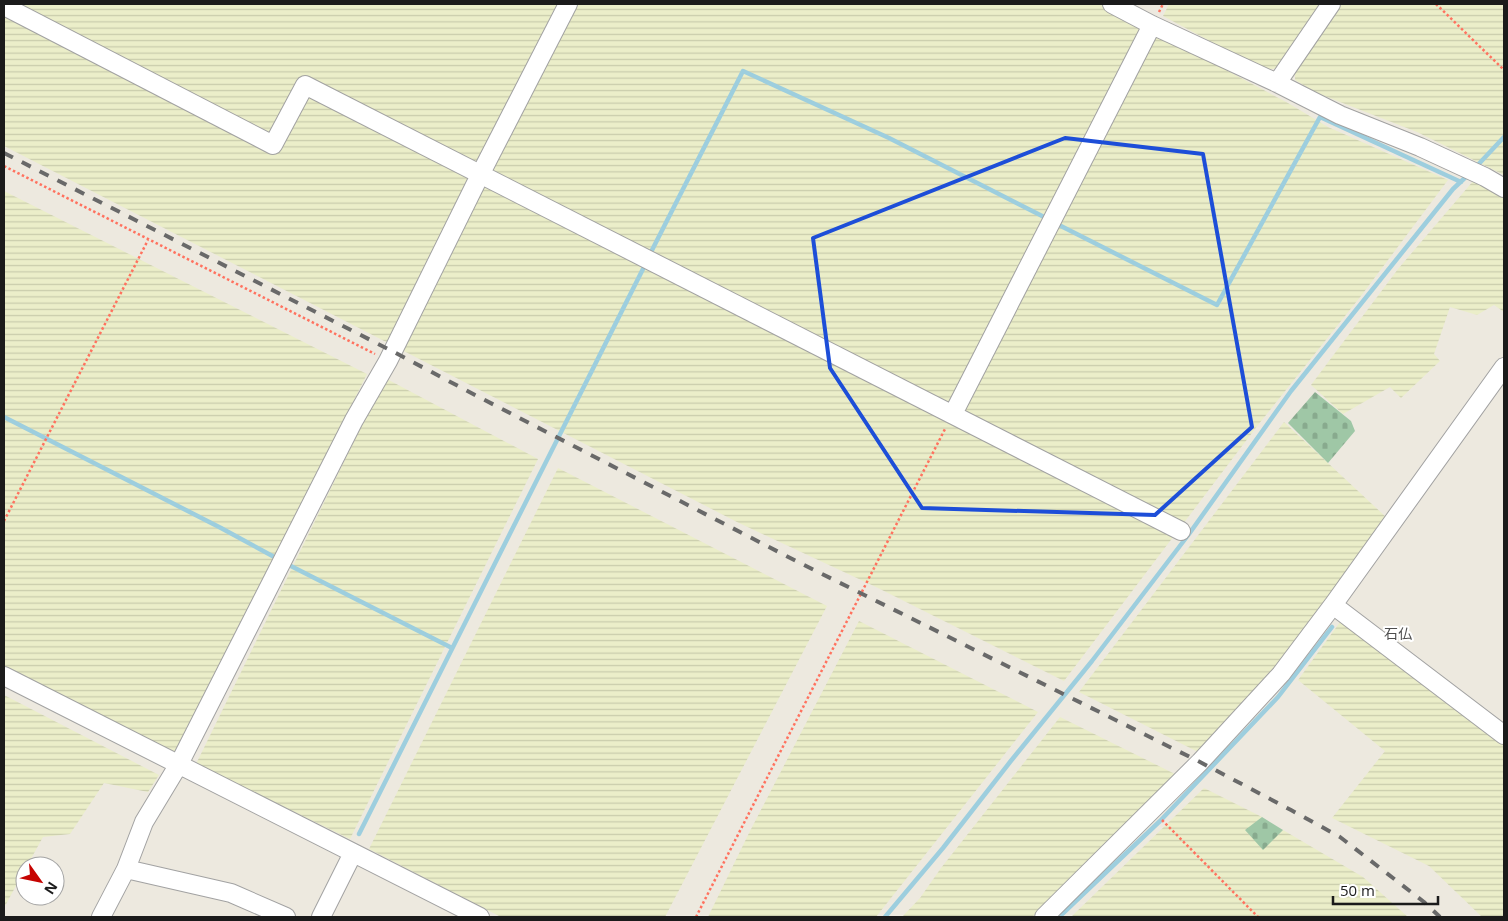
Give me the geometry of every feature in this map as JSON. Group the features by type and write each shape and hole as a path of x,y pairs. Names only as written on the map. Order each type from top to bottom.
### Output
{"street":[{"path":"101,917 126,869 144,822 180,764 354,420 388,360 568,4"},
{"path":"1112,4 1340,115 1420,147 1485,177 1504,188"},
{"path":"1277,83 1331,4"},
{"path":"4,6 273,145 305,85 1181,531"},
{"path":"953,414 1152,25"},
{"path":"1044,917 1200,762 1281,674 1504,367"},
{"path":"1333,604 1504,734"},
{"path":"4,676 480,917"},
{"path":"321,917 353,853"},
{"path":"126,869 231,893 286,917"}],"path":[{"path":"1436,4 1504,70"},
{"path":"4,166 388,360"},
{"path":"4,521 148,240"},
{"path":"696,917 953,414"},
{"path":"1152,810 1258,917"}],"highlighted area":[{"path":"1065,138 1203,154 1252,427 1155,515 922,508 830,368 813,238"}],"green space":[{"path":"4,4 1102,4 1288,103 1328,127 1448,180 1361,296 1258,425 1064,681 876,587 737,522 4,146"},
{"path":"1169,4 1320,4 1278,68 1264,70 1163,16"},
{"path":"1340,4 1504,4 1504,175 1417,132 1317,93 1295,80 1295,70"},
{"path":"1474,180 1504,196 1504,312 1494,305 1477,315 1450,307 1434,354 1440,361 1401,398 1390,387 1343,414 1311,385 1398,269"},
{"path":"4,191 367,374 177,756 4,668"},
{"path":"385,378 538,459 350,839 196,764"},
{"path":"1315,392 1351,421 1355,431 1328,463 1288,423"},
{"path":"1284,422 1387,518 1277,669 1200,753 1079,692"},
{"path":"558,468 827,606 665,917 501,917 369,849"},
{"path":"1343,618 1504,742 1504,917 1482,917 1429,866 1332,818 1385,751 1298,680"},
{"path":"859,621 1038,712 876,917 708,917 749,833"},
{"path":"4,695 159,775 148,792 104,783 70,834 43,837 33,856 15,856 15,888 4,908"},
{"path":"1060,717 1181,777 1066,889 1032,917 902,917 920,898 941,868"},
{"path":"1204,788 1262,817 1246,830 1263,849 1283,830 1363,877 1408,917 1071,917"},
{"path":"1262,817 1283,830 1263,850 1245,830"}],"waterway":[{"path":"649,256 743,71 889,138 1048,219"},
{"path":"1055,223 1217,305 1320,117 1461,182"},
{"path":"1475,168 1504,137"},
{"path":"885,917 943,848 1092,661 1189,534 1291,391 1453,189 1469,174"},
{"path":"359,834 646,263"},
{"path":"4,417 278,559"},
{"path":"285,563 452,648"},
{"path":"1059,917 1160,821 1278,697 1332,627"}],"railway":[{"path":"4,153 392,351 798,562 1200,762 1291,810 1340,837 1424,902 1440,917"}],"district":[{"name":"石仏","path":"1398,634"}]}
